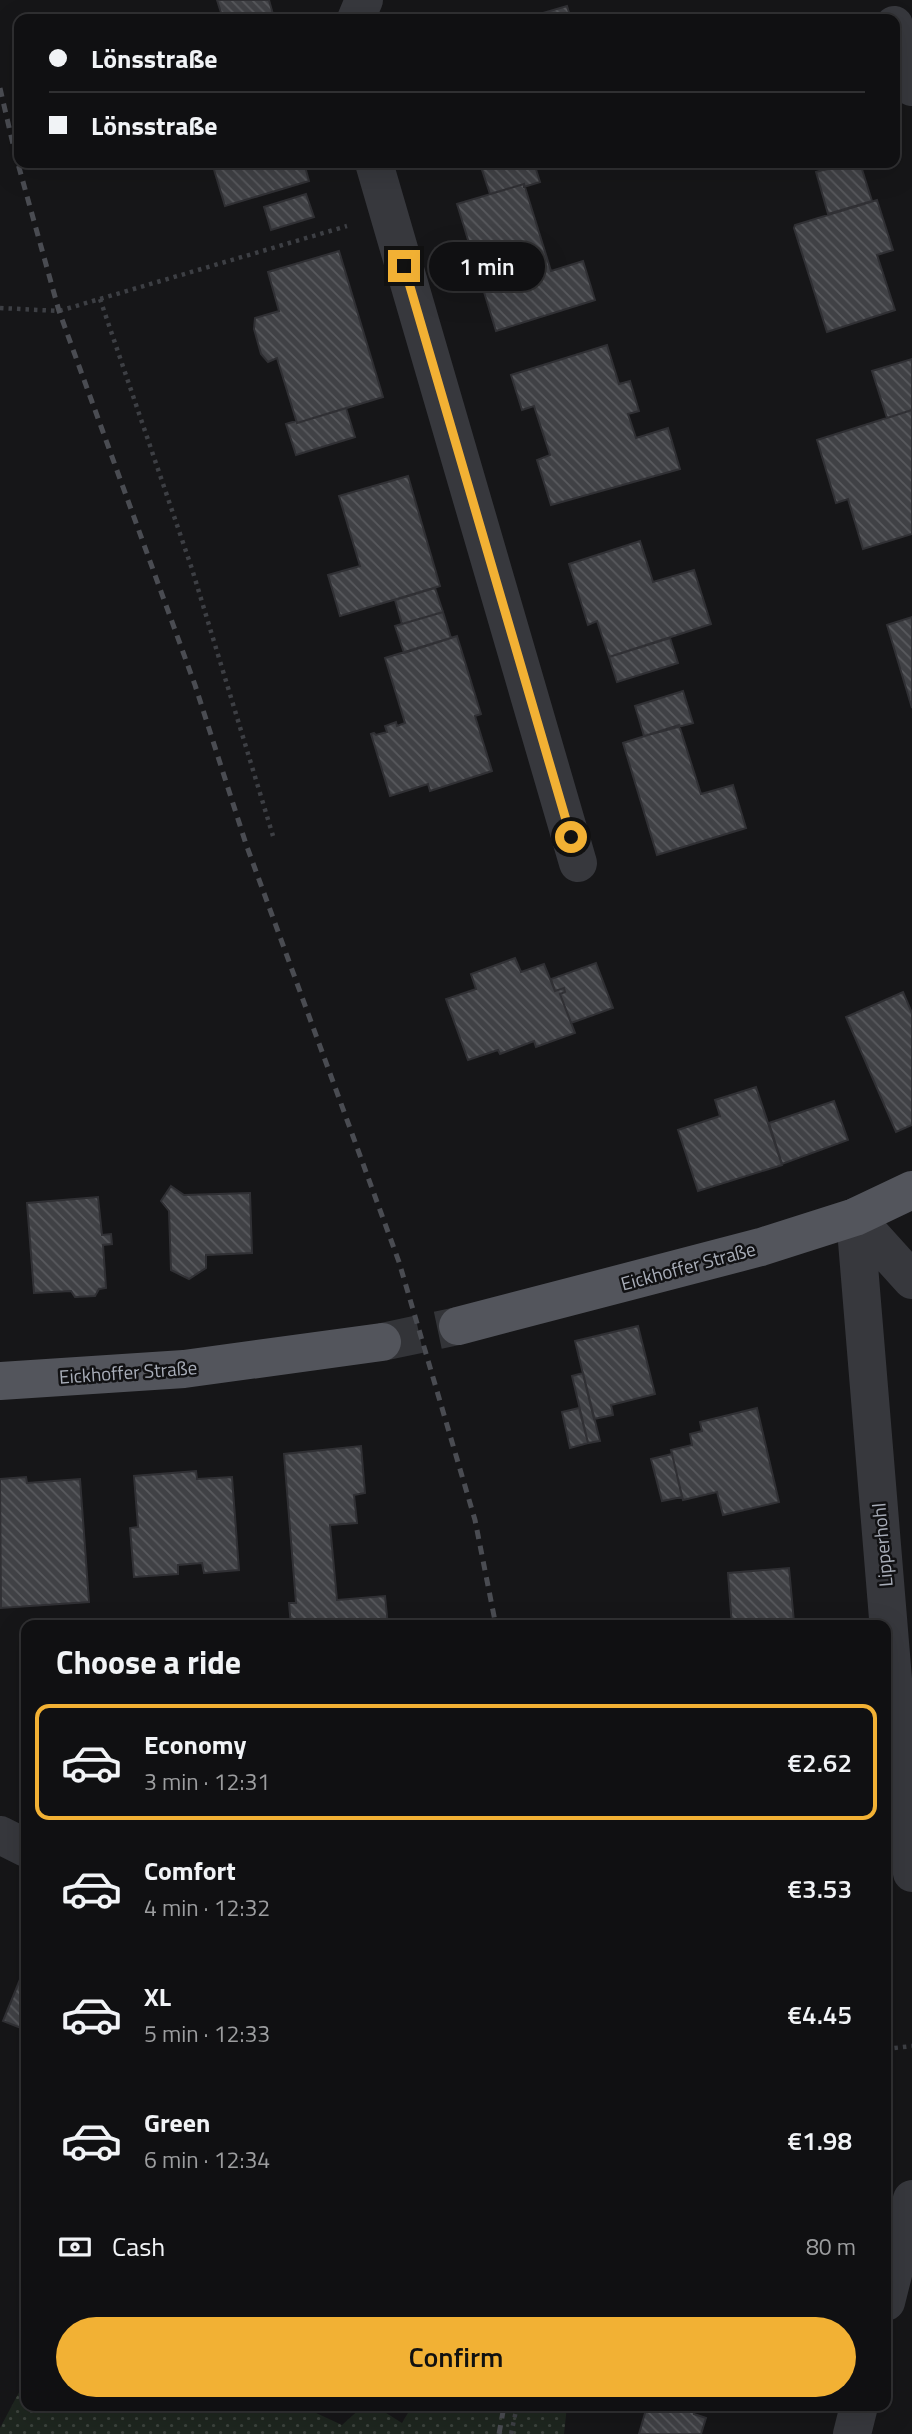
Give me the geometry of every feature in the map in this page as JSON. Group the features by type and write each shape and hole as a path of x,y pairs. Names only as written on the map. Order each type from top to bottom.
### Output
{"main road":[{"name":"Eickhoffer Straße","path":"458,1326 761,1247 855,1217 912,1190"},
{"name":"Eickhoffer Straße","path":"0,1381 184,1369 382,1342"}],"street":[{"path":"900,46 912,87"},
{"path":"375,168 578,863"},
{"path":"855,1217 912,1280"},
{"name":"Lipperhohl","path":"855,1217 888,1620"},
{"name":"Lipperhohl","path":"891,1653 905,1823 912,1873"},
{"path":"0,1835 21,1846"},
{"path":"891,2282 912,2199"},
{"path":"852,2434 858,2411"}],"path":[{"path":"0,308 59,311 388,214"},
{"path":"100,299 192,569 273,836"},
{"path":"891,2048 912,2046"},
{"path":"511,2434 516,2411"}],"shaded area":[{"path":"21,2388 21,2411 312,2411 342,2425 357,2411 383,2411 402,2423 409,2411 566,2411 564,2434 0,2434 0,2428"}],"building":[{"path":"217,0 269,0 273,14 221,14"},
{"path":"567,6 569,14 540,14"},
{"path":"214,168 305,168 309,181 225,206"},
{"path":"481,168 536,168 540,182 490,194"},
{"path":"830,168 862,168 872,201 828,214 816,172"},
{"path":"524,184 551,271 583,261 595,300 496,331 457,204"},
{"path":"306,194 314,217 271,230 264,207"},
{"path":"877,200 893,250 877,255 895,310 827,332 795,225"},
{"path":"339,251 383,397 297,423 277,358 268,362 261,354 254,329 255,318 279,311 268,272"},
{"path":"607,345 619,384 630,381 639,411 628,414 636,438 668,428 680,469 551,505 537,460 550,455 534,406 522,410 511,375"},
{"path":"912,359 912,410 887,418 872,371"},
{"path":"346,408 355,437 296,455 286,424"},
{"path":"912,410 912,534 863,549 848,499 836,503 817,440"},
{"path":"408,476 440,586 340,616 328,575 360,566 339,496"},
{"path":"640,541 653,582 694,570 711,624 609,657 597,621 588,625 569,564"},
{"path":"435,588 443,612 402,624 395,600"},
{"path":"443,612 451,638 404,653 395,626"},
{"path":"912,617 912,708 887,625"},
{"path":"457,636 481,714 475,716 492,771 430,791 428,784 390,796 371,734 387,732 385,726 396,722 397,726 405,723 385,658"},
{"path":"670,638 678,663 617,682 609,657"},
{"path":"683,691 693,723 644,736 635,706"},
{"path":"679,725 701,794 733,785 746,828 657,855 623,743"},
{"path":"515,958 521,972 544,964 555,991 564,988 565,992 560,994 575,1033 536,1047 534,1041 500,1054 498,1050 468,1060 446,999 476,989 471,974"},
{"path":"596,963 613,1008 571,1023 560,994 565,992 564,988 555,991 551,979"},
{"path":"903,992 912,1013 912,1125 896,1132 846,1017"},
{"path":"756,1087 782,1165 698,1191 678,1130 720,1116 715,1100"},
{"path":"834,1101 848,1140 782,1164 769,1123"},
{"path":"171,1186 184,1195 250,1193 252,1253 206,1255 206,1268 189,1279 171,1270 169,1211 161,1201"},
{"path":"98,1197 102,1235 111,1234 112,1244 103,1245 106,1288 99,1289 95,1296 75,1297 71,1291 34,1293 27,1203"},
{"path":"638,1326 655,1394 611,1405 613,1415 594,1419 575,1341"},
{"path":"583,1373 600,1441 588,1443 572,1376"},
{"path":"579,1408 588,1443 570,1448 562,1412"},
{"path":"757,1408 779,1502 723,1515 717,1492 683,1500 671,1450 692,1445 690,1434 702,1431 700,1422"},
{"path":"361,1446 365,1493 354,1495 357,1523 330,1525 337,1600 385,1596 387,1620 290,1620 289,1603 296,1603 284,1454"},
{"path":"672,1454 682,1497 662,1501 651,1459"},
{"path":"196,1471 197,1479 232,1477 239,1570 204,1573 202,1563 178,1565 178,1574 134,1577 130,1528 138,1527 134,1476"},
{"path":"26,1477 27,1483 80,1479 89,1602 1,1608 0,1479"},
{"path":"789,1568 794,1620 732,1620 728,1573"},
{"path":"21,1977 21,2028 3,2021"},
{"path":"646,2411 695,2411 694,2414 706,2418 701,2434 639,2434"}],"tunnel":[{"path":"382,1342 458,1326"}],"railway":[{"path":"0,88 14,149"},
{"path":"19,168 59,311 195,685 246,844 399,1262 475,1520 495,1620"},
{"path":"499,2434 503,2411"}],"route":[{"path":"404,266 571,837"}]}
